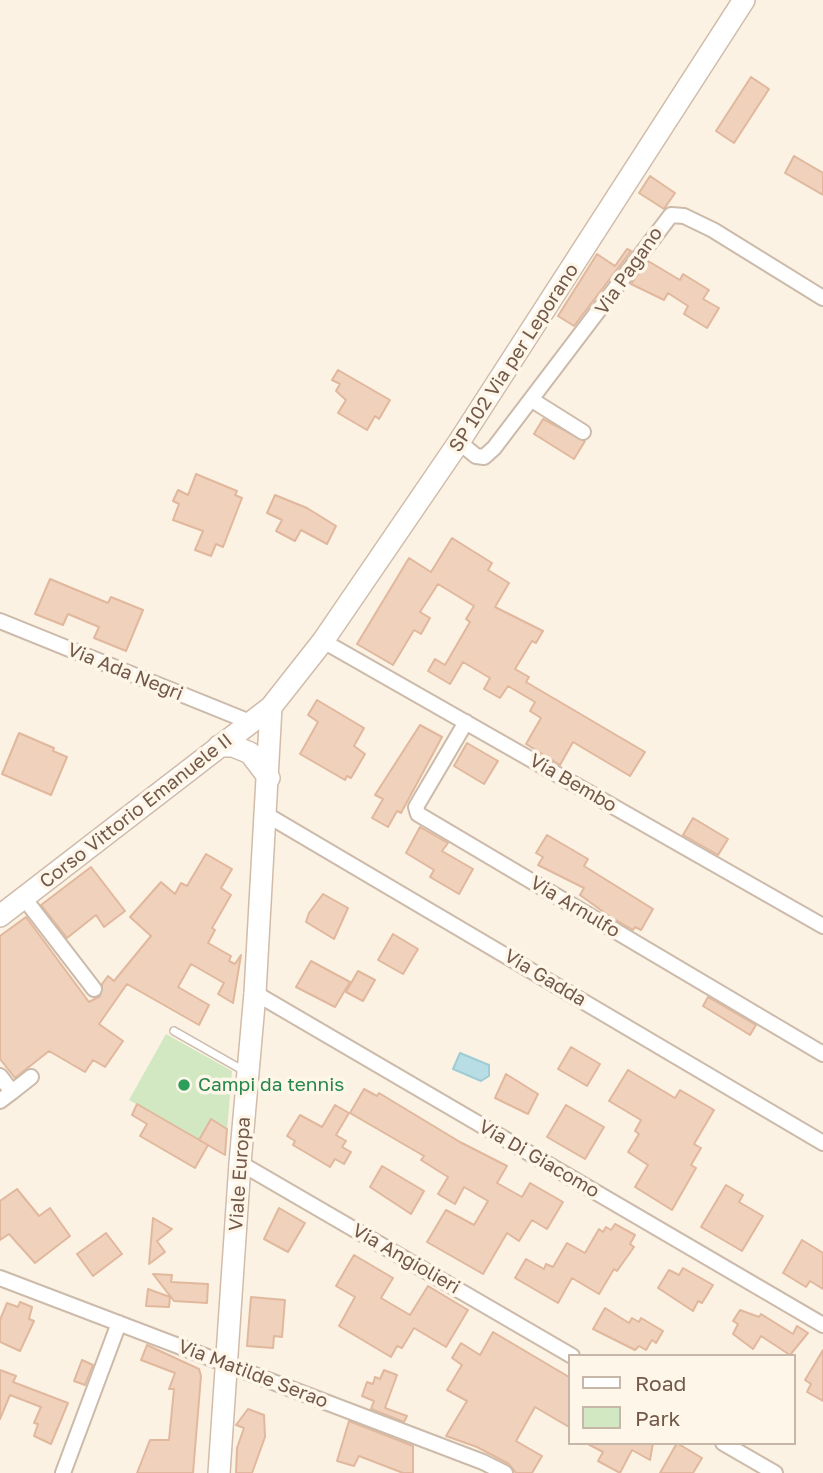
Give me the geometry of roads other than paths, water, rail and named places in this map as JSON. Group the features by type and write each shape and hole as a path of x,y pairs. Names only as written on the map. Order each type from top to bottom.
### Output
{"street":[{"name":"SP 102 Via per Leporano","path":"271,707 323,641 459,442 744,0"},
{"name":"Via Pagano","path":"459,442 476,456 484,457 532,400 671,215 684,216 713,230 823,298"},
{"path":"532,400 583,432"},
{"name":"Via Ada Negri","path":"0,621 250,722"},
{"name":"Via Bembo","path":"323,641 823,926"},
{"name":"Corso Vittorio Emanuele II","path":"0,916 271,707"},
{"name":"Viale Europa","path":"219,1473 240,1163 255,993 271,707"},
{"name":"Via Arnulfo","path":"466,722 416,807 418,814 823,1054"},
{"path":"219,746 233,746 250,753 268,778"},
{"name":"Via Gadda","path":"267,815 823,1143"},
{"path":"24,898 94,989"},
{"name":"Via Di Giacomo","path":"255,993 823,1325"},
{"path":"0,1076 12,1091"},
{"path":"0,1101 31,1077"},
{"name":"Via Angiolieri","path":"240,1163 569,1354"},
{"name":"Via Matilde Serao","path":"0,1278 227,1364 495,1471"},
{"path":"63,1473 119,1323"},
{"path":"726,1445 775,1473"}],"lane":[{"path":"174,1031 248,1073"}],"water":[{"path":"460,1053 489,1065 489,1076 481,1081 453,1069"}],"place":[{"name":"Campi da tennis","path":"184,1085"}]}
